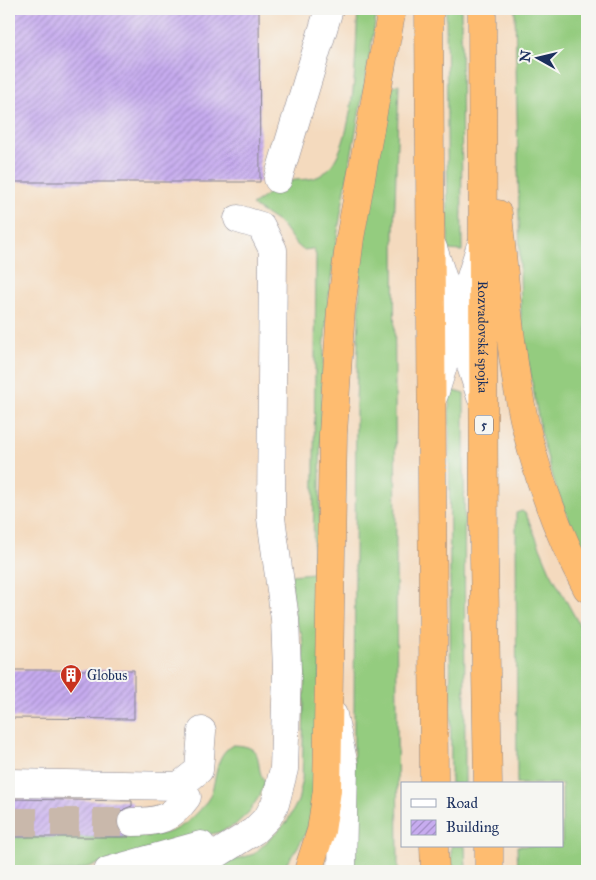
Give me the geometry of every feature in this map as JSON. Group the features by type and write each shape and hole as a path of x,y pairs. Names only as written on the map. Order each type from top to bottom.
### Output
{"highway":[{"path":"308,871 321,831 329,767 332,434 341,309 350,238 392,9"},
{"name":"5","path":"428,9 434,782"},
{"name":"Rozvadovská spojka","path":"482,9 482,240 488,782"},
{"path":"482,65 517,385 531,447 553,514 566,548 587,588"},
{"path":"434,848 435,871"},
{"path":"489,848 489,871"}],"lane":[{"path":"278,179 329,9"},
{"path":"177,871 188,864 214,856 254,831 268,817 280,786 286,732 285,619 271,518 273,250 261,226 238,219"},
{"name":"5","path":"430,240 484,406"},
{"name":"5","path":"432,404 482,240"},
{"path":"329,701 344,765 342,871"},
{"path":"9,783 179,786 199,770 202,731"},
{"path":"132,822 157,822 177,811 187,797 179,786"},
{"path":"295,871 309,847 324,811"},
{"path":"108,871 202,845 244,837"}],"green space":[{"path":"358,9 377,9 342,206 326,326 320,447 320,735 315,798 309,825 303,839 281,871 197,871 254,854 287,822 298,801 302,783 305,666 302,635 295,620 291,575 313,573 316,255 313,249 303,250 295,243 282,225 252,205 288,182 319,176 335,160 343,143 352,97"},
{"path":"446,9 461,9 462,251 448,250"},
{"path":"515,9 587,9 587,564 557,491 542,439 521,320"},
{"path":"399,84 394,233 398,871 353,871 356,404 361,253 389,88"},
{"path":"452,390 464,394 465,782 451,782 449,396"},
{"path":"522,511 526,514 550,571 587,639 587,871 518,871 517,848 564,848 564,782 517,782 516,513"},
{"path":"233,745 244,746 256,753 261,776 265,782 260,795 249,812 235,825 220,832 171,843 74,871 9,871 9,837 137,837 164,834 177,829 191,819 207,801 211,794 222,756"},
{"path":"451,848 465,848 466,871 452,871"}],"building":[{"path":"9,9 259,9 260,182 9,182"},
{"name":"Globus","path":"9,670 134,670 134,719 9,718"},
{"path":"9,799 132,801 132,806 124,809 118,815 116,822 119,830 129,837 9,837"}],"tunnel":[{"path":"9,822 132,822"}],"place":[{"name":"Globus","path":"71,694"}]}
